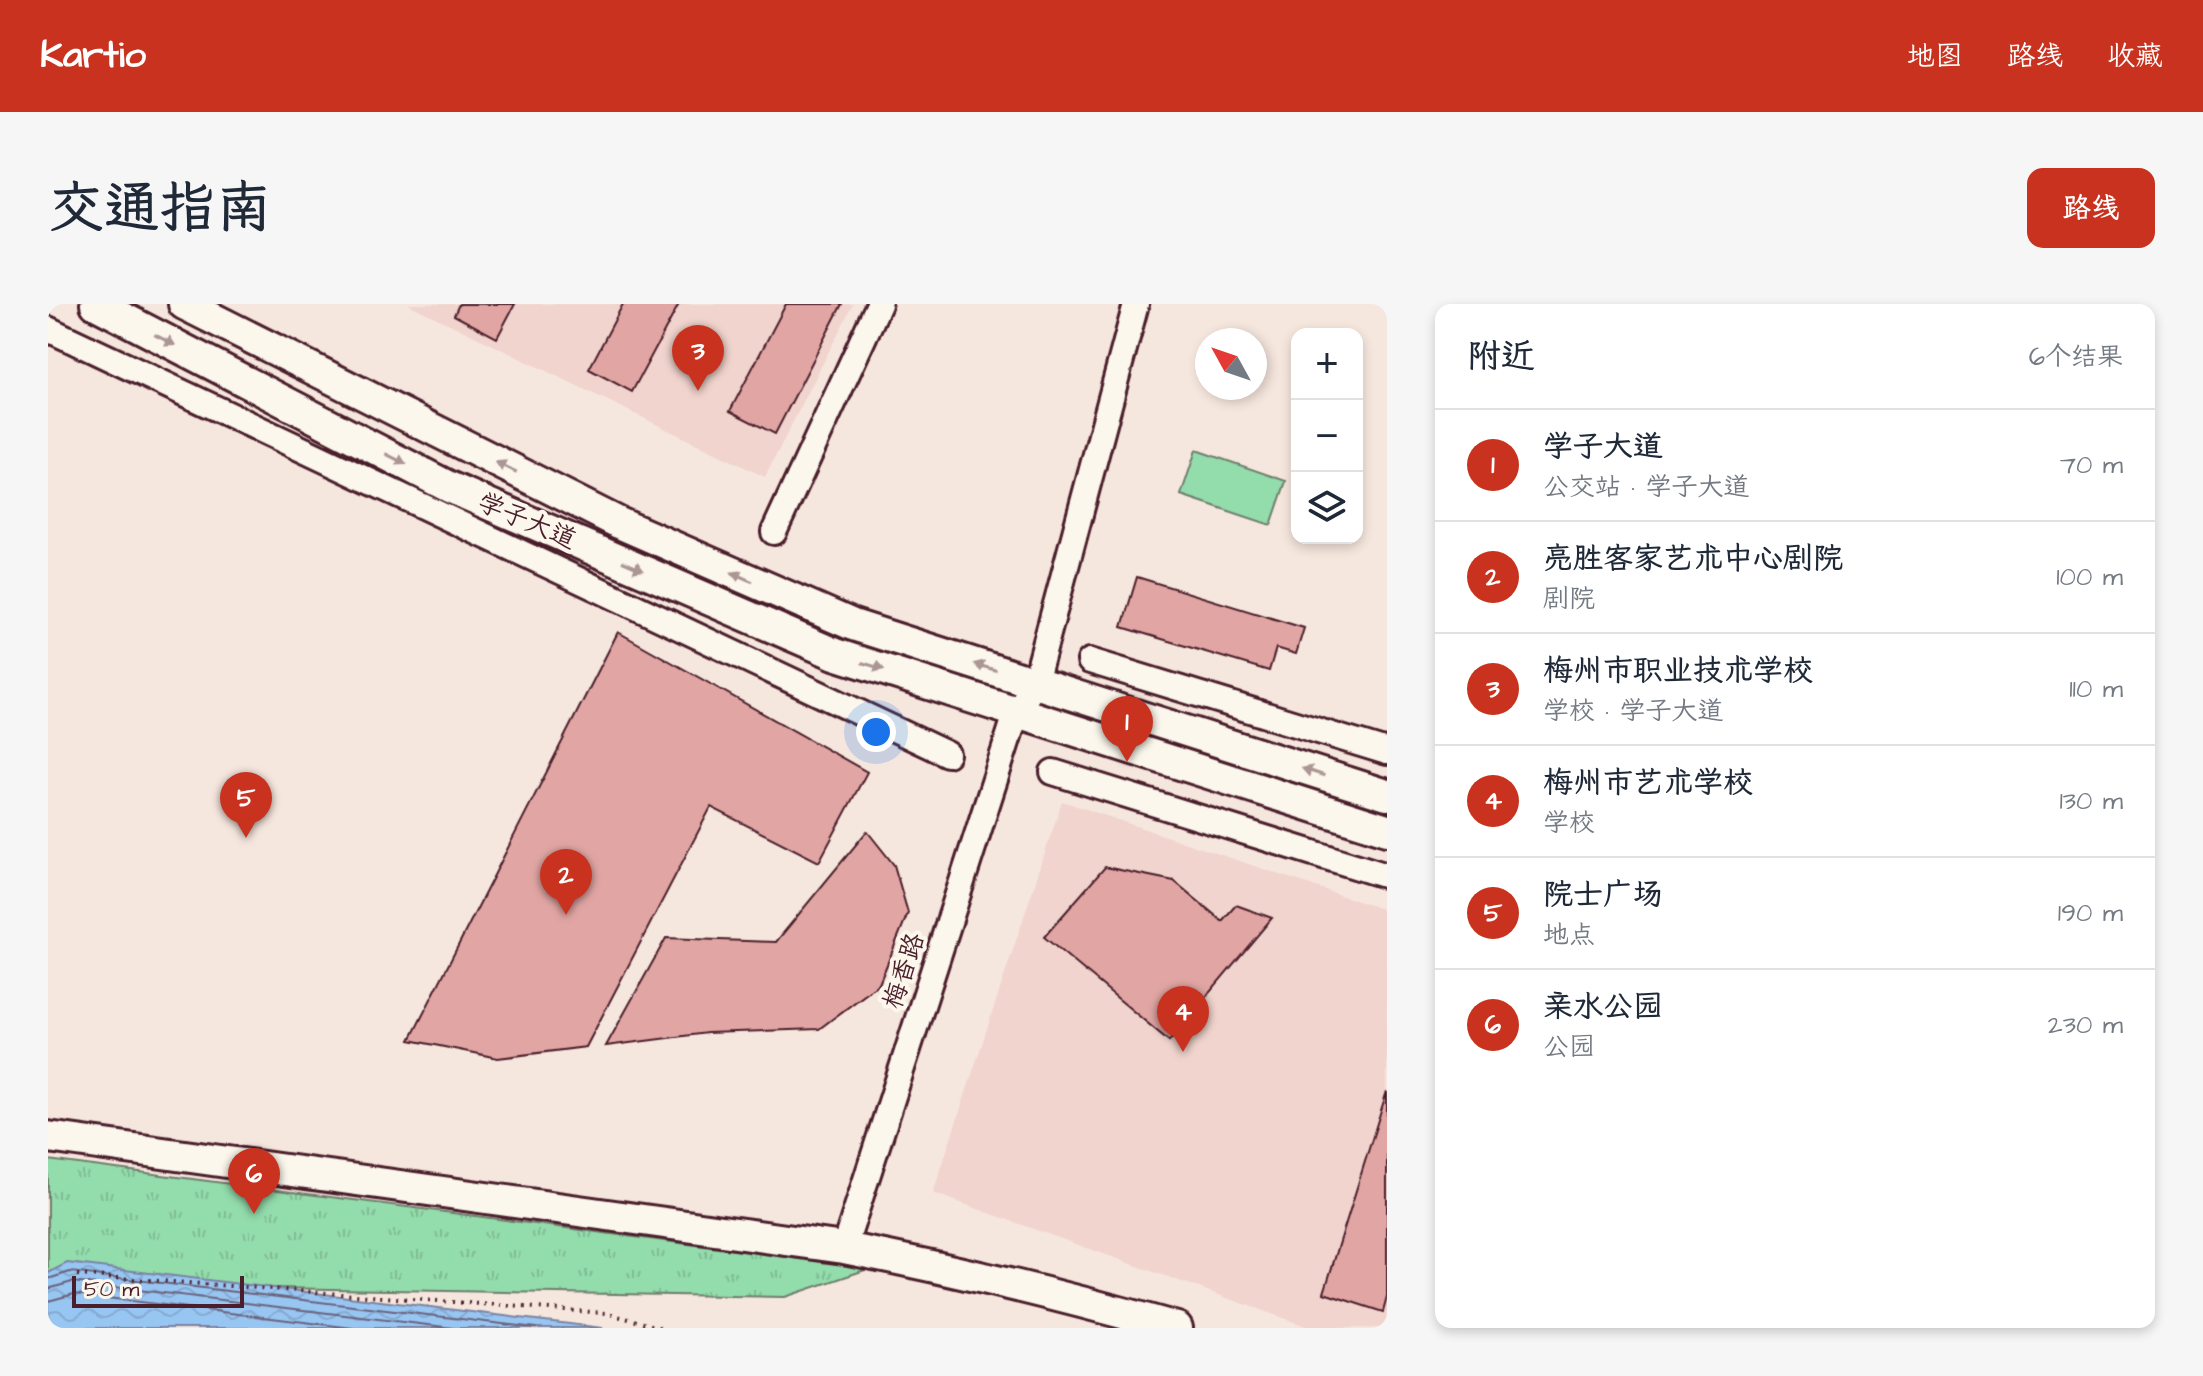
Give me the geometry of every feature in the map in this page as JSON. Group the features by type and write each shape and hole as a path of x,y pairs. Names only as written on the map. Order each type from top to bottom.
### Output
{"main road":[{"name":"学子大道","path":"96,304 449,487 835,654 1387,830"},
{"name":"学子大道","path":"184,304 619,523 853,625 1387,795"},
{"path":"48,1137 844,1248 929,1264 1177,1328"}],"street":[{"path":"774,532 879,304"},
{"name":"梅香路","path":"844,1248 1017,711 1035,683 1136,304"},
{"path":"48,329 947,754"},
{"path":"1090,661 1387,752"},
{"path":"1053,772 1387,876"}],"path":[{"path":"77,1275 606,1313 663,1328"}],"shaded area":[{"path":"408,304 853,304 765,477"},
{"path":"1062,801 1387,911 1387,1328 1311,1328 933,1193"}],"green space":[{"path":"1196,450 1286,481 1271,525 1181,495"},
{"path":"48,1160 871,1268 785,1297 48,1284"}],"water":[{"path":"67,1263 603,1328 48,1328 48,1273"}],"building":[{"path":"459,304 515,304 497,338 454,315"},
{"path":"623,304 679,304 632,392 589,369"},
{"path":"786,304 842,304 775,434 730,411"},
{"path":"1137,577 1304,628 1296,654 1276,648 1269,671 1122,627"},
{"path":"618,632 867,772 819,862 711,807 586,1047 498,1058 410,1040"},
{"path":"867,831 894,865 908,913 879,984 819,1029 707,1033 606,1046 666,938 776,942"},
{"path":"1105,867 1174,881 1222,921 1236,905 1272,918 1169,1041 1044,937"},
{"path":"1387,1091 1387,1297 1383,1312 1324,1293"}],"place":[{"name":"梅州市职业技术学校","path":"698,391"},
{"name":"学子大道","path":"1127,762"},
{"name":"院士广场","path":"246,838"},
{"name":"亮胜客家艺术中心剧院","path":"566,915"},
{"name":"梅州市艺术学校","path":"1183,1052"},
{"name":"亲水公园","path":"254,1214"}]}
